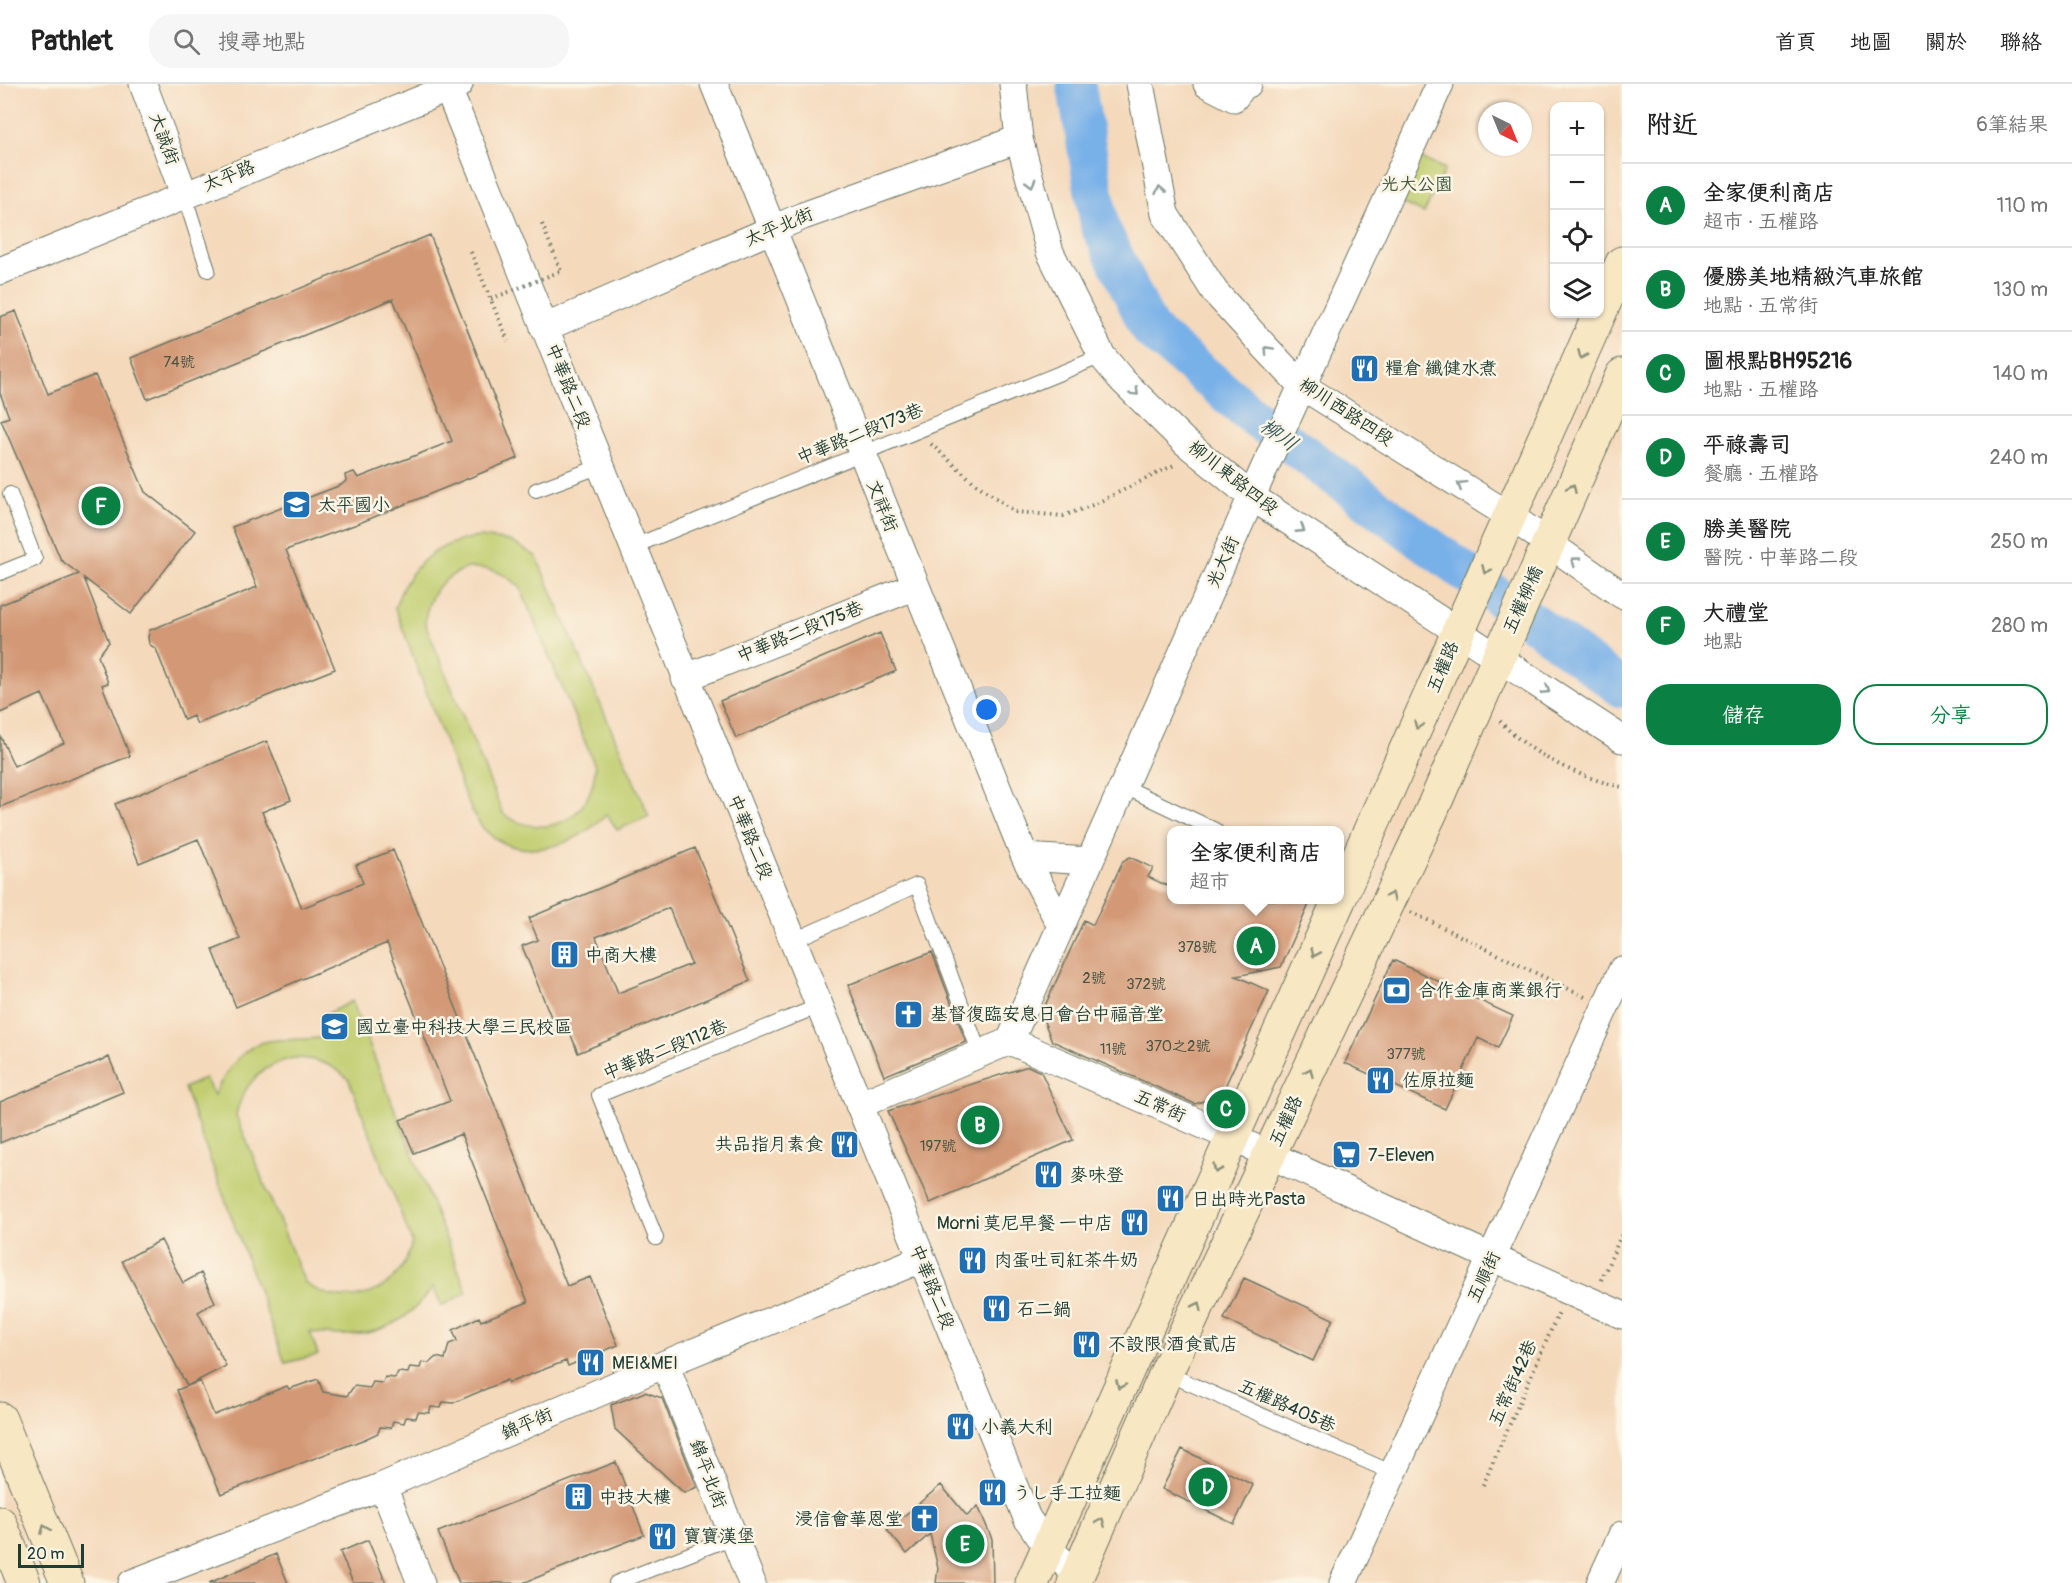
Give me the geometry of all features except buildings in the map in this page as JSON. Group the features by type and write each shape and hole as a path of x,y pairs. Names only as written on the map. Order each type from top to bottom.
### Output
{"main road":[{"path":"1458,632 1622,263"},
{"path":"1549,542 1622,375"},
{"name":"五權柳橋","path":"1497,659 1549,542"},
{"name":"五權路","path":"1344,886 1458,632"},
{"name":"五權路","path":"1076,1579 1166,1373 1389,901 1497,659"},
{"name":"五權路","path":"1032,1583 1336,904"},
{"path":"0,1419 67,1583"},
{"path":"0,1523 24,1583"}],"street":[{"name":"大誠街","path":"143,84 184,195"},
{"name":"文祥街","path":"714,84 1024,857 1060,924"},
{"name":"柳川東路四段","path":"1013,84 1019,139 1050,252 1102,356 1122,380 1198,453 1252,497 1622,739"},
{"name":"柳川西路四段","path":"1140,84 1165,214 1215,292 1298,396 1510,516 1622,595"},
{"path":"1207,84 1234,98 1244,85 1248,84"},
{"name":"光大街","path":"1010,1041 1264,469 1440,84"},
{"name":"太平路","path":"0,272 451,86"},
{"name":"中華路二段","path":"451,86 544,328 684,678 1027,1518 1047,1547 1076,1579"},
{"name":"太平北街","path":"544,328 772,229 1019,139"},
{"name":"中華路二段175巷","path":"684,678 916,586"},
{"path":"1024,857 1089,861"},
{"name":"五順街","path":"1343,1583 1622,970"},
{"path":"860,1105 1010,1041"},
{"name":"五常街","path":"1010,1041 1232,1137 1492,1258 1622,1315"},
{"name":"錦平街","path":"132,1583 383,1486 665,1364 921,1259"},
{"name":"錦平北街","path":"665,1364 752,1583"},
{"path":"383,1486 421,1583"},
{"path":"1610,1575 1622,1535"}],"lane":[{"path":"184,195 208,270"},
{"name":"中華路二段173巷","path":"632,547 1102,356"},
{"path":"537,490 601,466"},
{"path":"0,573 35,559 10,494"},
{"path":"1123,786 1205,826"},
{"path":"792,941 917,885 980,1054"},
{"name":"中華路二段112巷","path":"656,1238 599,1095 819,1006"},
{"name":"五權路405巷","path":"1166,1373 1393,1473"},
{"path":"616,1583 733,1537"}],"path":[{"path":"491,299 561,271 542,224"},
{"path":"471,252 508,341"},
{"path":"920,429 932,446 976,484 1016,512 1063,516 1093,505 1198,453"},
{"path":"1480,698 1513,736 1564,766 1622,787"},
{"path":"1389,901 1605,1007"},
{"name":"五常街42巷","path":"1483,1485 1580,1297 1622,1234"}],"green space":[{"name":"光大公園","path":"1408,153 1445,169 1424,213 1390,198"},
{"path":"480,537 510,541 536,556 649,816 617,830 607,814 595,825 564,843 530,849 497,840 478,821 465,796 395,608 407,580 426,559 437,550","holes":["468,568 502,574 520,587 595,766 593,784 586,800 577,812 551,825 535,826 519,822 503,814 425,623 429,604 437,588 450,576"]},
{"path":"352,1001 467,1292 442,1306 433,1287 408,1314 379,1330 364,1334 310,1332 318,1355 285,1363 184,1088 205,1078 214,1095 232,1065 252,1047 266,1041 329,1036 323,1016","holes":["301,1058 330,1066 349,1080 412,1242 406,1260 397,1274 370,1293 354,1297 338,1296 321,1292 305,1283 236,1115 249,1085 263,1071 282,1061"]}],"waterway":[{"name":"柳川","path":"1076,84 1100,227 1150,330 1254,417 1622,688"}],"place":[{"name":"糧倉 纖健水煮","path":"1364,368"},
{"name":"太平國小","path":"297,505"},
{"name":"大禮堂","path":"101,506"},
{"name":"全家便利商店","path":"1256,946"},
{"name":"中商大樓","path":"564,955"},
{"name":"合作金庫商業銀行","path":"1397,990"},
{"name":"基督復臨安息日會台中福音堂","path":"909,1014"},
{"name":"國立臺中科技大學三民校區","path":"335,1027"},
{"name":"佐原拉麵","path":"1381,1080"},
{"name":"圖根點BH95216","path":"1226,1109"},
{"name":"優勝美地精緻汽車旅館","path":"980,1125"},
{"name":"共品指月素食","path":"844,1144"},
{"name":"7-Eleven","path":"1347,1155"},
{"name":"麥味登","path":"1049,1175"},
{"name":"日出時光Pasta","path":"1171,1199"},
{"name":"Morni 莫尼早餐 一中店","path":"1134,1223"},
{"name":"肉蛋吐司紅茶牛奶","path":"973,1260"},
{"name":"石二鍋","path":"996,1309"},
{"name":"不設限 酒食貳店","path":"1087,1344"},
{"name":"MEI&MEI","path":"591,1363"},
{"name":"小義大利","path":"960,1427"},
{"name":"平祿壽司","path":"1208,1487"},
{"name":"うし手工拉麵","path":"992,1493"},
{"name":"中技大樓","path":"578,1497"},
{"name":"浸信會華恩堂","path":"924,1519"},
{"name":"寶寶漢堡","path":"662,1536"},
{"name":"勝美醫院","path":"965,1544"}]}
